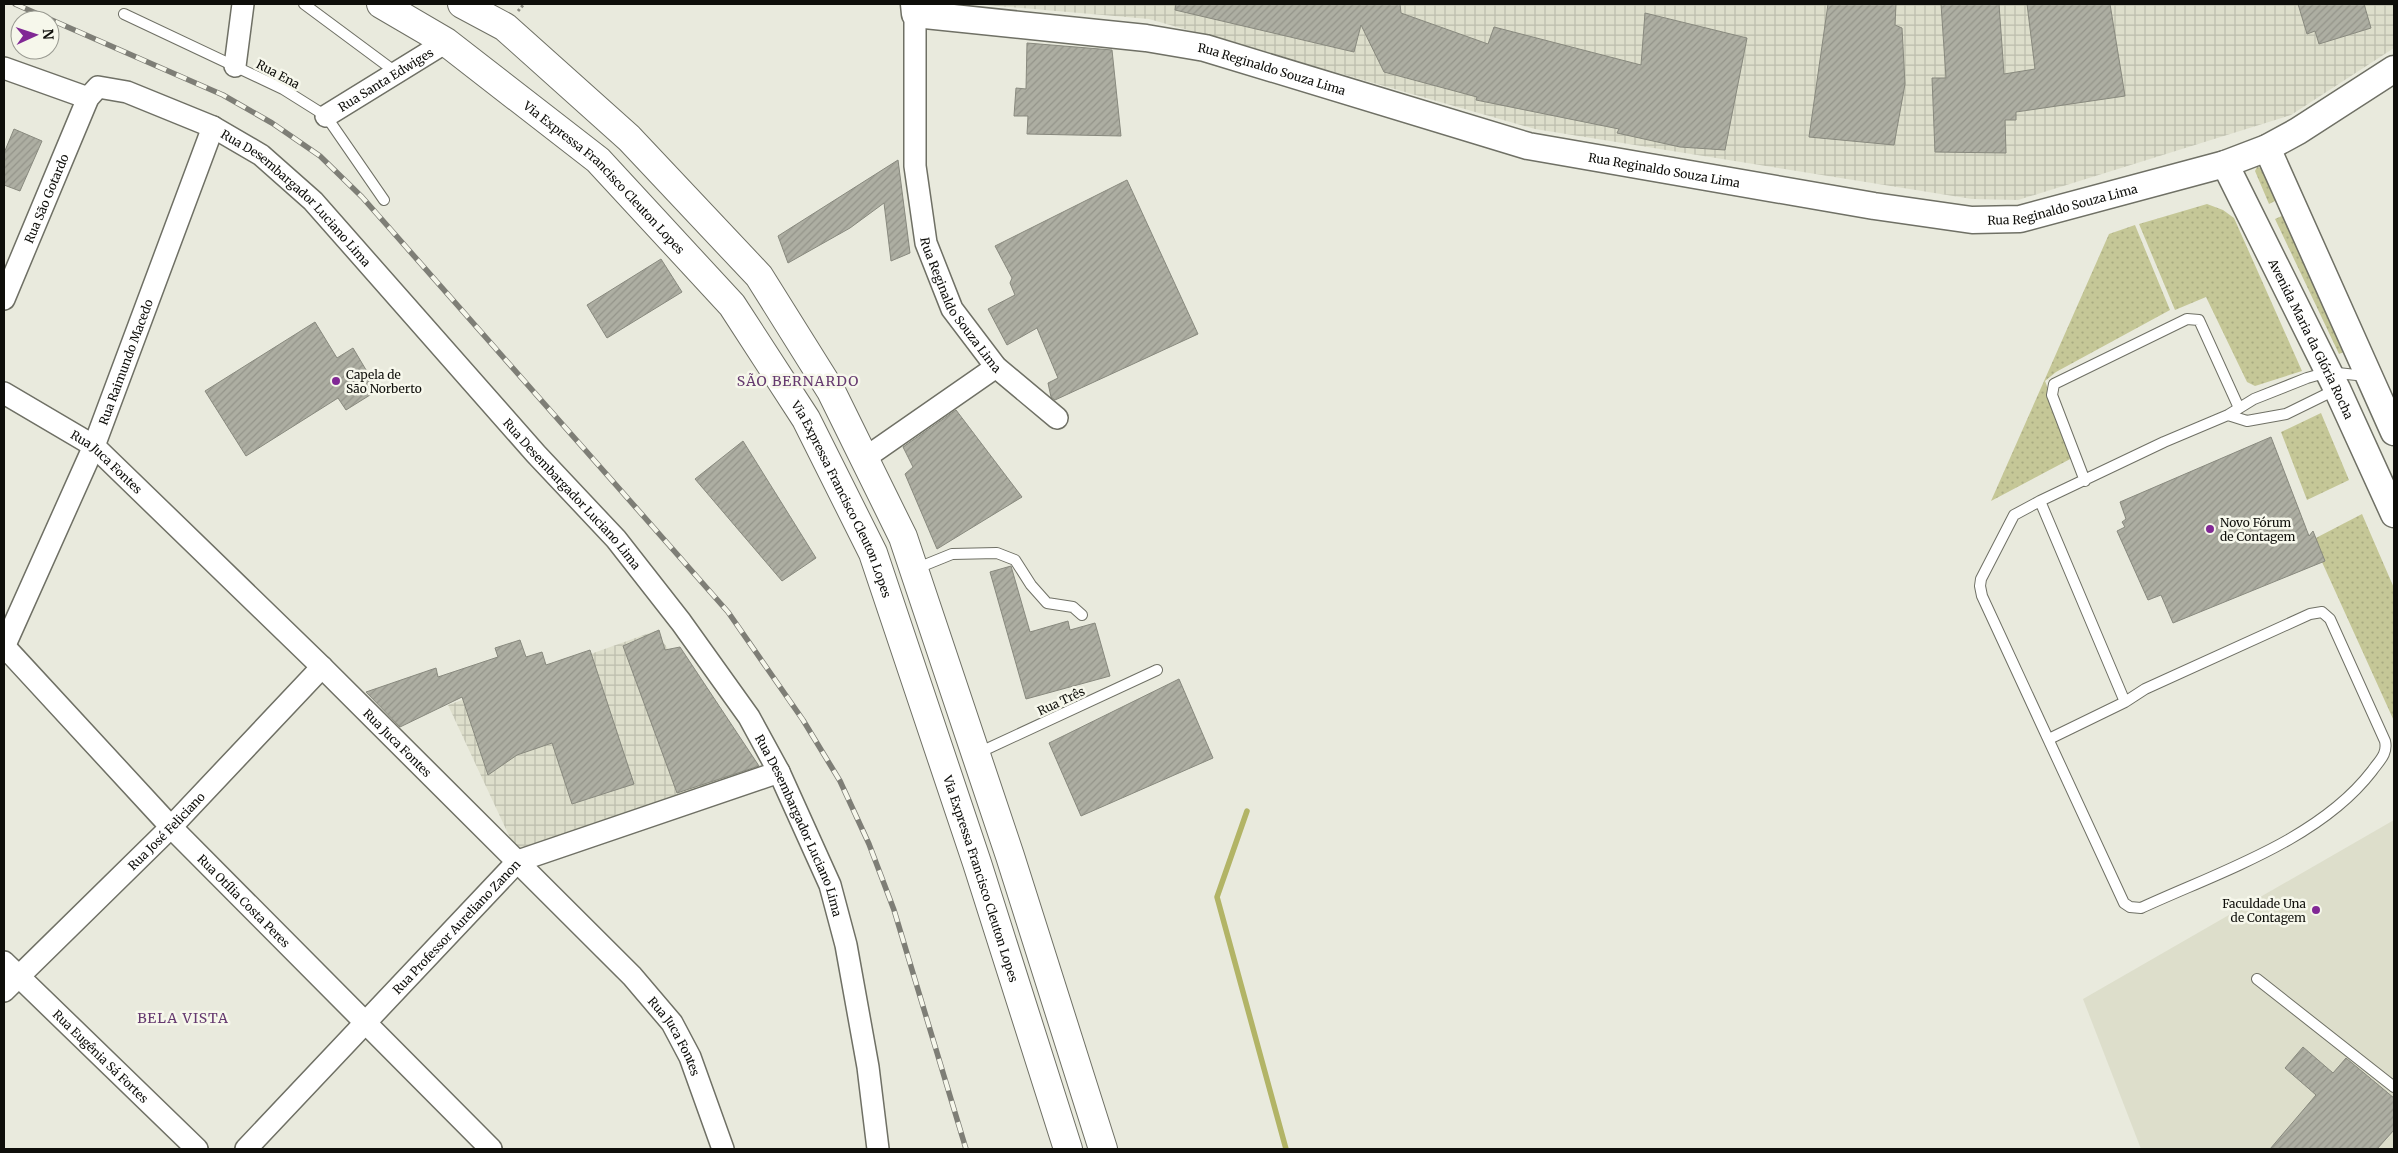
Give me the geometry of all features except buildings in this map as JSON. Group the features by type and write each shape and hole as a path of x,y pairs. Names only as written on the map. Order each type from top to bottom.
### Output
{"highway":[{"name":"Via Expressa Francisco Cleuton Lopes","path":"381,4 446,42 598,160 732,305 806,419 872,552 977,863 1068,1149"},
{"path":"462,4 504,27 629,138 759,276 831,391 903,537 1103,1149"}],"street":[{"path":"235,66 243,4"},
{"name":"Rua Reginaldo Souza Lima","path":"1057,418 996,367 952,309 926,244 915,166 915,9 1146,38 1205,48 1528,146 1874,206 1972,220 2020,219 2225,164 2267,148 2298,131 2394,69"},
{"name":"Rua Santa Edwiges","path":"326,116 446,42"},
{"path":"4,68 88,98"},
{"name":"Rua Desembargador Luciano Lima","path":"88,98 98,87 127,92 213,127 261,155 313,201 536,454 616,539 681,622 749,717 779,772 830,885 846,945 868,1068 878,1149"},
{"name":"Rua São Gotardo","path":"4,299 88,98"},
{"name":"Rua Raimundo Macedo","path":"4,646 94,446 213,127"},
{"path":"2267,148 2394,432"},
{"name":"Avenida Maria da Glória Rocha","path":"2225,164 2333,380 2394,514"},
{"path":"865,458 996,367"},
{"name":"Rua Juca Fontes","path":"4,393 94,446 322,666 632,976 672,1023 690,1057 717,1146"},
{"name":"Rua Otília Costa Peres","path":"4,646 171,827 492,1149"},
{"name":"Rua José Feliciano","path":"8,976 171,827 322,666"},
{"name":"Rua Professor Aureliano Zanon","path":"246,1149 518,862 779,772"},
{"name":"Rua Eugênia Sá Fortes","path":"8,976 197,1149"}],"lane":[{"path":"304,4 397,72"},
{"name":"Rua Ena","path":"124,14 283,89 326,116 384,200"},
{"path":"2085,481 2052,395 2054,384 2187,319 2199,320 2239,408"},
{"path":"2049,739 2125,702 2145,689 2310,614 2322,612 2330,619 2387,748 2385,754 2361,785 2329,815 2289,840 2142,908 2130,907 2124,903 1982,596 1980,586 2000,539 2014,515 2040,501 2164,442 2228,416 2254,399 2333,380 2370,377"},
{"path":"2228,416 2247,421 2286,414 2333,380"},
{"path":"2040,501 2125,702"},
{"path":"914,569 952,554 997,553 1015,560 1031,585 1047,603 1073,607 1082,615"},
{"name":"Rua Três","path":"975,754 1157,670"},
{"path":"2256,979 2394,1087"}],"shaded area":[{"path":"975,4 2394,4 2394,48 2291,115 2018,200 1972,199 1535,129 1149,19"},
{"path":"655,631 760,775 518,855 448,705"},
{"name":"Faculdade Una de Contagem","path":"2394,820 2394,1149 2141,1149 2083,999"}],"green space":[{"path":"2257,167 2262,168 2277,200 2269,204 2255,171"},
{"path":"2207,204 2223,210 2234,218 2302,371 2255,386 2247,382 2206,297 2175,310 2139,224"},
{"path":"2284,215 2348,350 2339,354 2275,219"},
{"path":"2135,225 2170,310 2056,372 2045,381 2074,457 1991,501 2109,234"},
{"path":"2321,413 2349,480 2307,500 2281,432"},
{"path":"2362,514 2394,588 2394,721 2312,540"}],"waterway":[{"path":"1247,811 1217,897 1286,1149"}],"railway":[{"path":"15,4 223,95 272,123 320,156 362,197 728,612 803,720 840,781 869,844 894,910 966,1149"}],"place":[{"name":"Capela de São Norberto","path":"336,381"},
{"name":"Novo Fórum de Contagem","path":"2210,529"},
{"name":"Faculdade Una de Contagem","path":"2316,910"}],"district":[{"name":"SÃO BERNARDO","path":"798,381"},
{"name":"BELA VISTA","path":"183,1018"}]}
